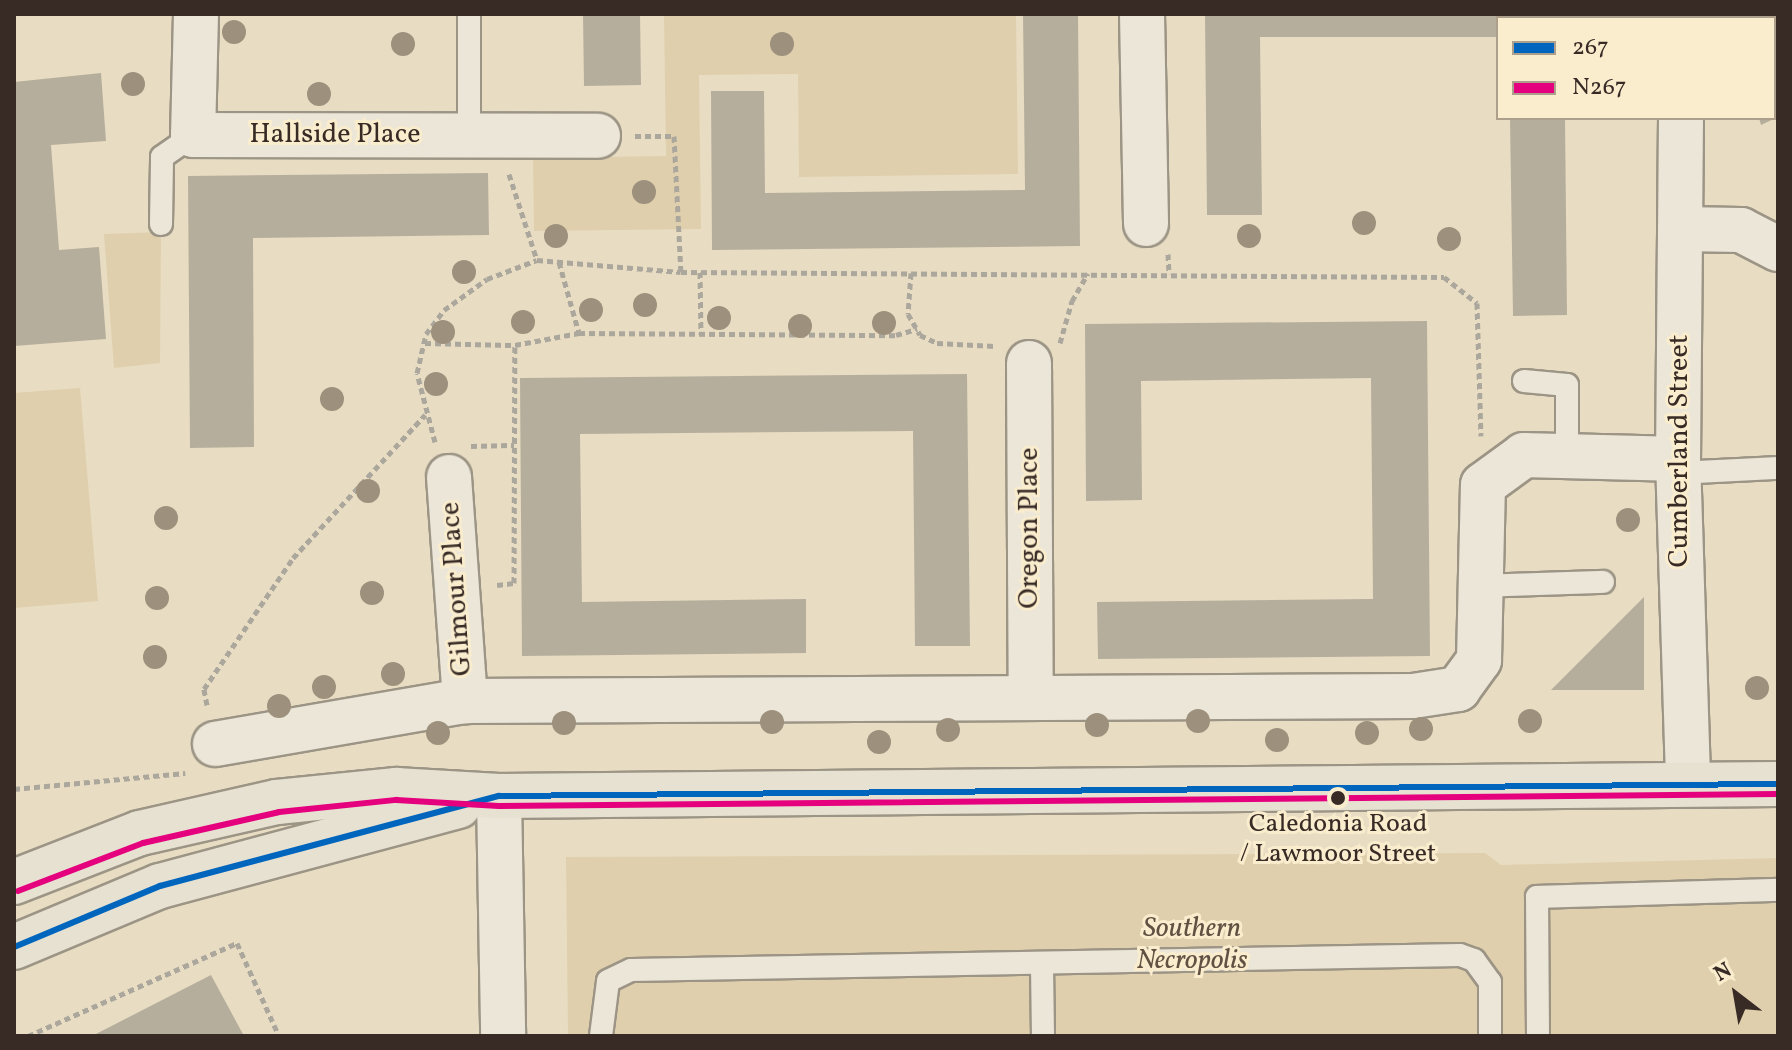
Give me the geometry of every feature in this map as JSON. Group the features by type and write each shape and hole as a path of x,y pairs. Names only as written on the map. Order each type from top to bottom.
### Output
{"main road":[{"path":"14,882 182,824 277,802 396,790 499,796 1778,784"},
{"path":"14,947 160,886 499,796"}],"street":[{"path":"193,135 196,14"},
{"path":"1142,14 1146,224"},
{"name":"Cumberland Street","path":"1681,120 1678,466 1688,784"},
{"name":"Hallside Place","path":"193,135 598,136"},
{"path":"1680,229 1741,230 1778,249"},
{"name":"Oregon Place","path":"1029,363 1031,694"},
{"path":"200,758 465,701 1031,694 1413,696 1458,689 1479,660 1483,485 1524,455 1678,466"},
{"name":"Gilmour Place","path":"449,477 465,701"},
{"path":"499,796 503,1036"}],"lane":[{"path":"469,14 483,135"},
{"path":"161,224 162,157 193,135"},
{"path":"1524,381 1567,385 1567,456"},
{"path":"1678,466 1778,468"},
{"path":"1481,586 1603,582"},
{"path":"1538,1036 1537,897 1778,890"},
{"path":"601,1036 608,981 631,970 1042,965 1460,955 1474,960 1490,982 1490,1036"},
{"path":"1042,965 1043,1036"}],"path":[{"path":"483,135 537,260"},
{"path":"598,136 674,136 681,272"},
{"path":"449,477 425,415 417,373 425,343 444,310 487,279 537,260 681,272 1444,277 1477,303 1483,485"},
{"path":"559,262 579,333"},
{"path":"700,272 701,334"},
{"path":"911,273 908,314 917,329 937,343 982,341 1029,363 1053,355 1088,273"},
{"path":"425,343 515,345 579,333 896,335 917,329"},
{"path":"457,591 514,583 515,345"},
{"path":"182,824 200,758 204,689 293,558 425,415"},
{"path":"14,789 200,758"},
{"path":"28,1036 237,943 279,1036"}],"green space":[{"path":"1016,14 1018,174 799,177 798,74 699,75 701,229 534,231 533,158 666,156 664,15"},
{"path":"161,232 160,363 114,368 104,234"},
{"path":"80,388 98,601 14,608 14,393"},
{"name":"Southern Necropolis","path":"1485,853 1501,865 1778,858 1778,1036 568,1036 566,857"}],"building":[{"path":"583,14 640,14 641,85 584,86"},
{"path":"1023,14 1078,14 1080,246 712,250 711,91 764,91 765,193 1025,190"},
{"path":"1205,14 1564,14 1496,16 1496,37 1260,37 1262,215 1207,215"},
{"path":"1744,14 1778,14 1776,118 1776,16"},
{"path":"101,73 106,141 51,145 59,250 99,247 106,339 14,346 14,82"},
{"path":"1510,120 1565,120 1567,315 1513,316"},
{"path":"488,173 489,235 253,238 254,447 190,448 188,176"},
{"path":"1427,321 1430,656 1098,659 1097,602 1373,599 1371,378 1141,381 1142,500 1086,501 1085,324"},
{"path":"967,374 970,646 915,646 913,431 580,434 582,602 806,599 806,653 522,656 520,378"},
{"path":"1644,597 1644,690 1551,690"},
{"path":"211,975 244,1036 92,1036"}],"transit line":[{"name":"267","path":"14,947 160,886 499,796 1778,784"},
{"name":"N267","path":"18,891 143,843 279,812 396,800 499,806 1778,794"}],"place":[{"name":"Caledonia Road / Lawmoor Street","path":"1338,798"}]}
